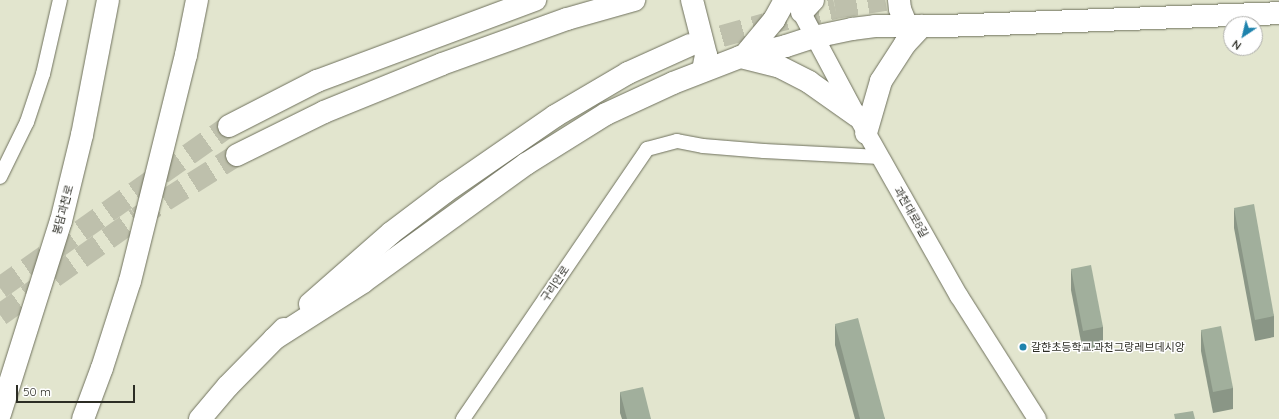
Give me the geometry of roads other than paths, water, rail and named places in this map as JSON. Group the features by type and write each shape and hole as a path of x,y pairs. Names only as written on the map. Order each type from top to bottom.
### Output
{"highway":[{"name":"봉담과천로","path":"0,414 61,221 82,135 108,0"},
{"path":"186,55 191,0"},
{"path":"82,419 102,368 130,281 186,55 197,0"},
{"path":"229,126 318,81 535,0"},
{"path":"237,155 324,112 442,64 567,19 634,0"},
{"path":"692,0 706,55 703,71"},
{"path":"899,0 900,9 914,26"},
{"path":"742,56 774,20 799,3"},
{"path":"274,339 363,282 526,164 606,114 703,71 742,56 786,46 814,37 852,29 1279,13"},
{"path":"742,56 778,66 809,82 862,124 881,81 905,44 914,26"},
{"path":"200,419 228,386 328,286 391,233 445,192 555,116 597,90 660,58 690,46"}],"street":[{"path":"0,177 27,122 41,81 60,0"},
{"name":"과천대로8길","path":"799,3 814,37 959,296 1037,419"},
{"name":"구리안로","path":"464,419 647,149 677,141 704,146 880,157"}],"tunnel":[{"path":"690,45 765,24 835,8 885,0"},
{"path":"0,288 229,126"},
{"path":"0,315 137,218 237,155"}],"place":[{"name":"갈햔초등학교.과천그랑레브데시앙","path":"1023,347"}]}
